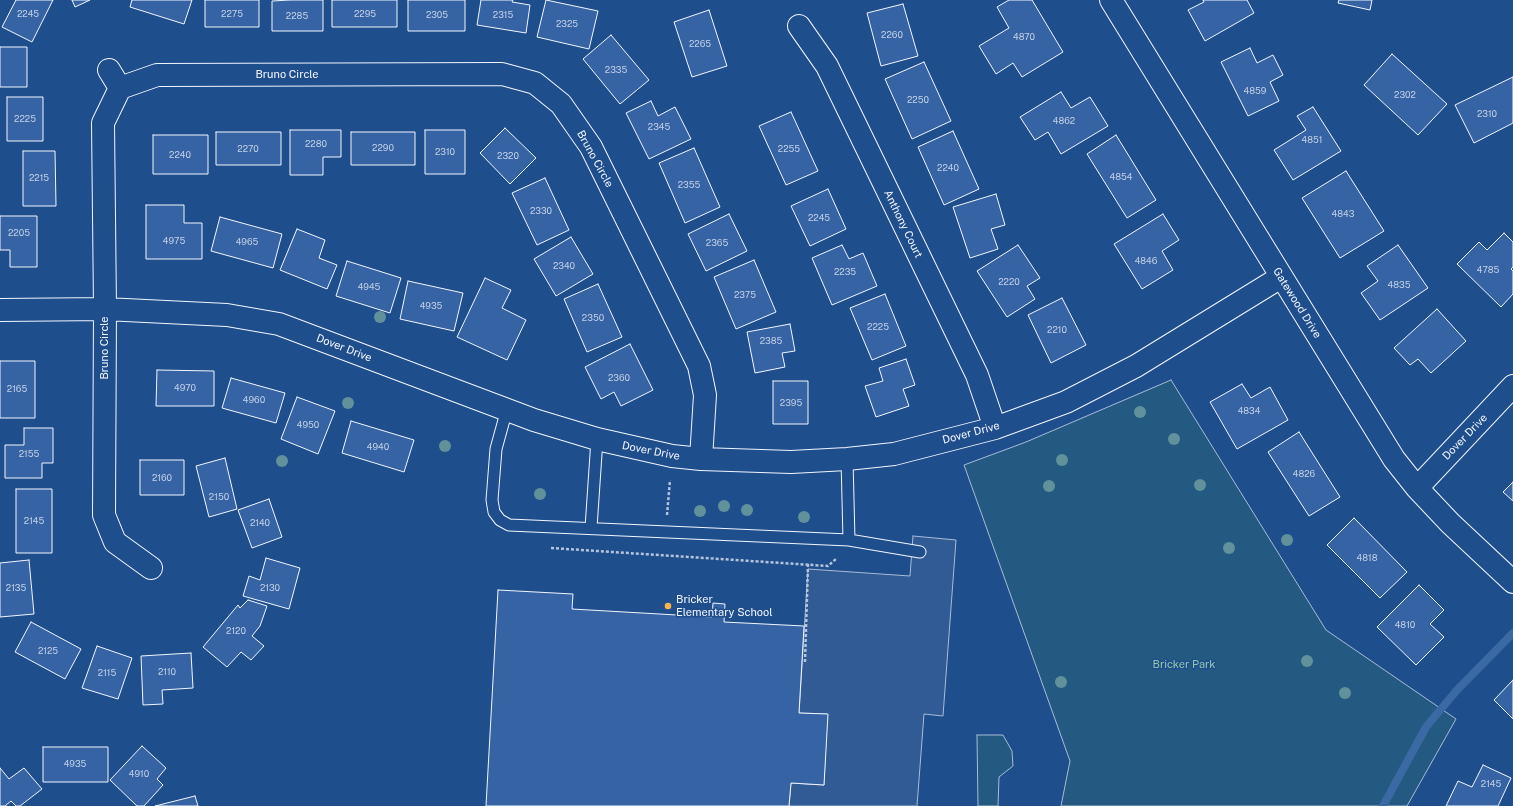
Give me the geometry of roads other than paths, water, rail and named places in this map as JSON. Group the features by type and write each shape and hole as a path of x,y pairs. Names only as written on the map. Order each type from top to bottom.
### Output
{"street":[{"name":"Gatewood Drive","path":"1111,0 1394,459 1417,488 1450,523 1513,582"},
{"name":"Anthony Court","path":"799,26 827,66 977,375 994,428"},
{"path":"109,70 120,88"},
{"name":"Bruno Circle","path":"151,568 115,542 104,515 104,123 120,88 157,75 502,74 535,83 561,104 591,147 699,366 705,395 701,459"},
{"name":"Dover Drive","path":"0,310 105,309 227,314 279,324 507,409 597,439 672,456 701,459 791,462 847,459 894,454 994,428 1066,402 1136,366 1281,277"},
{"name":"Dover Drive","path":"1417,488 1513,386"}],"lane":[{"path":"507,409 496,449 492,500 494,512 500,520 509,525 849,540 920,552"},
{"path":"591,528 597,439"},
{"path":"847,459 849,540"}],"waterway":[{"path":"1383,806 1426,727 1457,690 1513,633"}],"place":[{"name":"Bricker Elementary School","path":"668,606"}],"park label":[{"name":"Bricker Park","path":"1184,665"}]}
